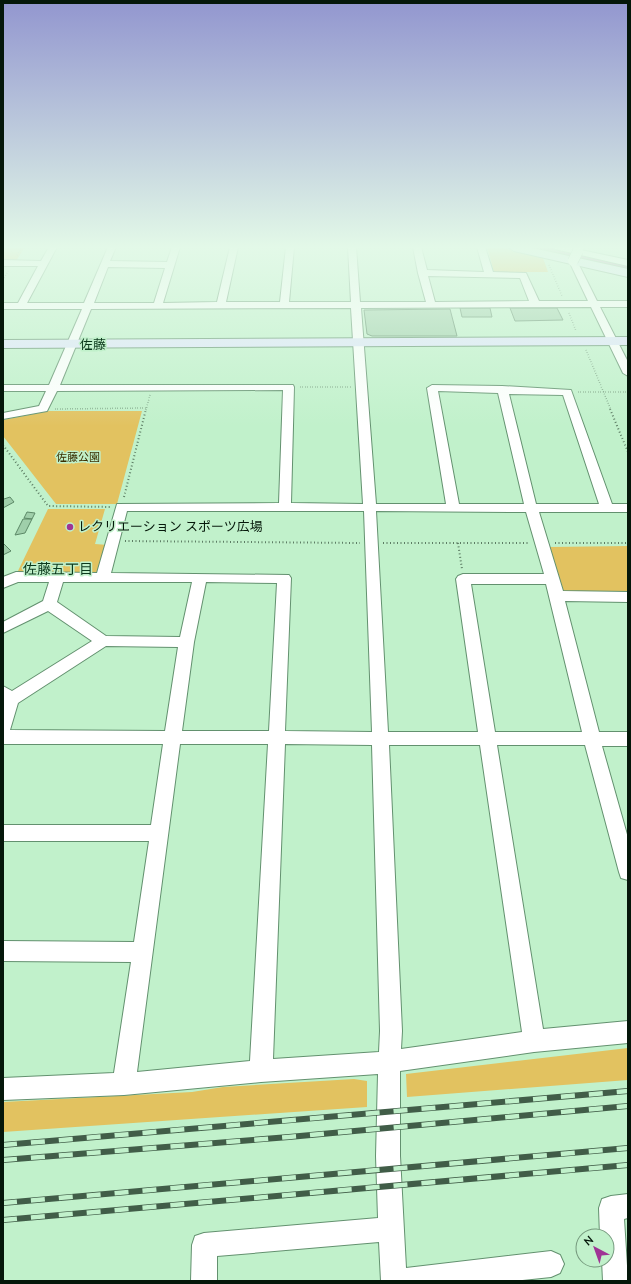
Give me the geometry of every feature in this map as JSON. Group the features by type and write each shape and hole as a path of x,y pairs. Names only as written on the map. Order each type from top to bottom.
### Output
{"street":[{"path":"3,416 43,409 54,388 85,307"},
{"path":"355,307 359,342 370,508 379,690 379,739 391,1030 389,1062 390,1230 394,1281"},
{"path":"597,307 628,373"},
{"path":"3,344 628,341"},
{"path":"3,388 290,387 285,507"},
{"path":"453,507 432,388 567,392 607,508"},
{"path":"502,389 531,508 557,596 592,739 628,872"},
{"path":"103,577 113,541 116,506 628,508"},
{"path":"3,583 16,577 284,578 261,1071"},
{"path":"3,628 49,604 58,577"},
{"path":"124,1084 174,738 186,642 200,578"},
{"path":"534,1042 463,579 552,579"},
{"path":"557,596 628,597"},
{"path":"49,604 102,642"},
{"path":"3,728 7,696 102,642 186,642"},
{"path":"3,738 628,739"},
{"path":"3,834 160,833"},
{"path":"3,951 142,952"},
{"path":"3,1089 124,1084 261,1071 389,1062 534,1042 628,1032"},
{"path":"616,1281 611,1208 628,1206"},
{"path":"204,1281 204,1245 390,1230"},
{"path":"400,1281 551,1264"}],"path":[{"path":"585,348 628,452"},
{"path":"109,513 116,506 152,387"},
{"path":"290,387 361,388"},
{"path":"567,392 628,392"},
{"path":"43,409 146,408"},
{"path":"3,445 48,506 116,506"},
{"path":"113,541 628,543"},
{"path":"458,543 463,579"}],"green space":[{"name":"佐藤公園","path":"49,411 142,411 117,504 56,504 3,436 3,420"},
{"name":"レクリエーション スポーツ広場","path":"48,509 105,509 95,544 108,545 100,570 94,573 17,573"},
{"path":"628,546 628,592 562,591 550,547"},
{"path":"628,1048 628,1080 407,1097 406,1074"},
{"path":"354,1079 367,1081 367,1107 3,1132 3,1102 192,1092 223,1087"}],"building":[{"path":"460,308 490,308 492,317 462,317"},
{"path":"510,308 557,308 563,320 515,321"},
{"path":"450,309 457,336 372,336 367,334 364,310"},
{"path":"10,497 14,502 3,508 3,498"},
{"path":"27,512 35,513 32,519 24,518"},
{"path":"23,519 32,519 25,533 15,535"},
{"path":"3,543 11,551 3,555"}],"railway":[{"path":"3,1145 628,1091"},
{"path":"3,1160 289,1137 628,1106"},
{"path":"3,1203 628,1148"},
{"path":"3,1220 628,1165"}],"place":[{"name":"レクリエーション スポーツ広場","path":"70,527"}],"district":[{"name":"佐藤","path":"93,345"},
{"name":"佐藤五丁目","path":"58,569"}]}
